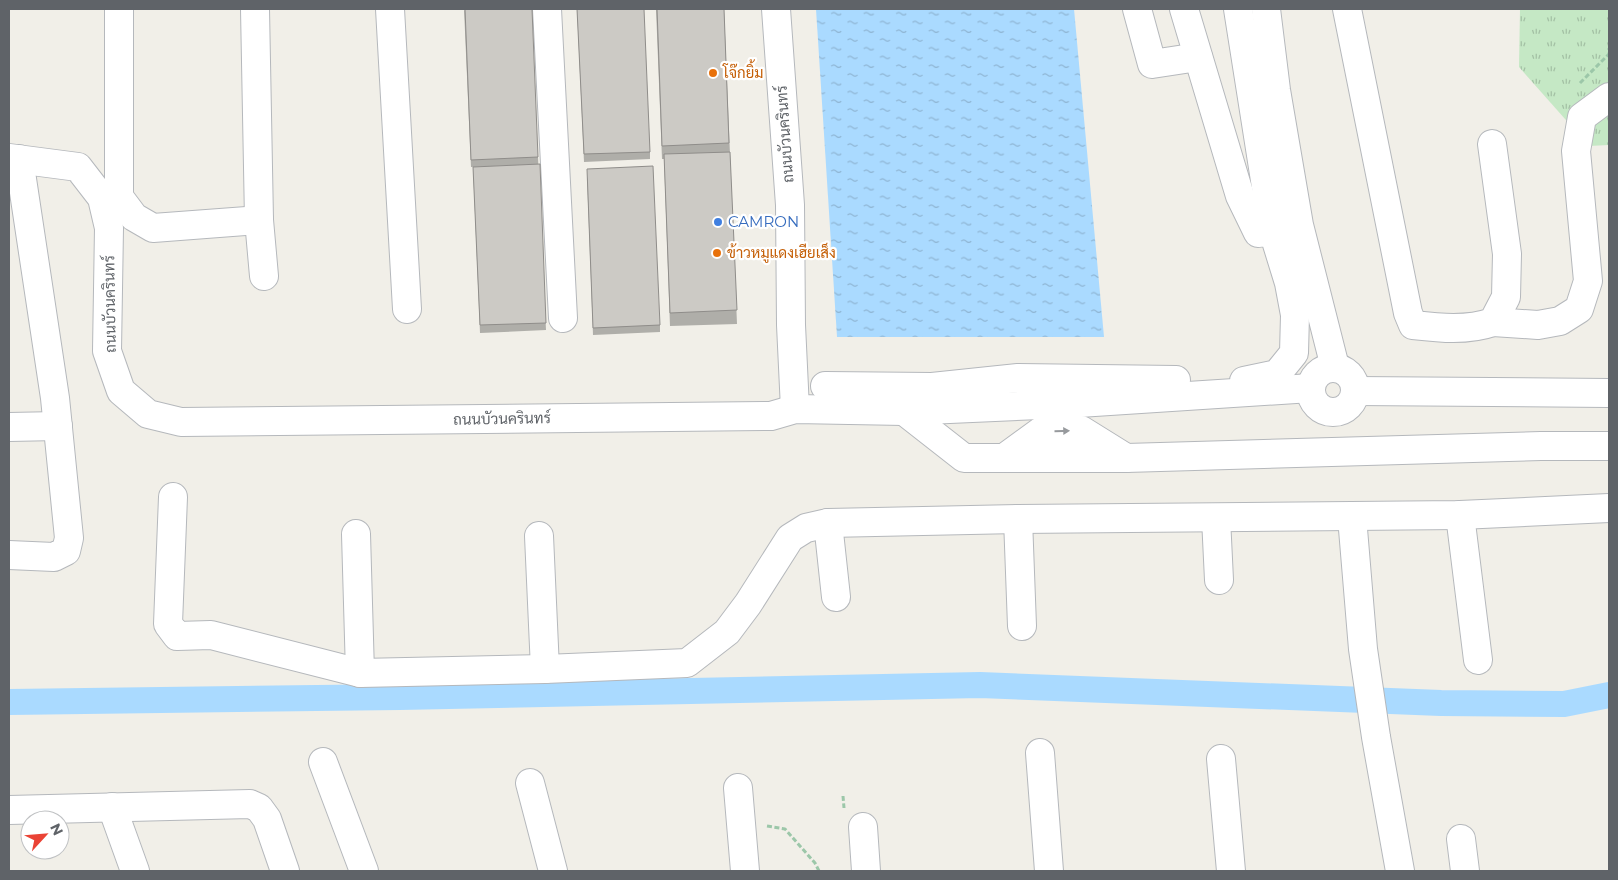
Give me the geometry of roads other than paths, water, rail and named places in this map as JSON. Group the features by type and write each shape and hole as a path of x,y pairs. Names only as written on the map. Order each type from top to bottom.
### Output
{"street":[{"path":"119,9 120,197 134,217 153,228 260,220"},
{"path":"255,9 260,220 264,276"},
{"path":"390,9 407,309"},
{"path":"547,9 563,318"},
{"name":"ถนนบัวนครินทร์","path":"14,159 78,168 102,198 109,228 107,351 121,391 148,414 181,422 771,416 795,409 791,325 790,205 776,9"},
{"path":"1138,9 1152,64 1198,57"},
{"path":"1184,9 1240,196 1258,233 1286,228"},
{"path":"1238,9 1286,228 1335,367"},
{"path":"825,386 932,387 1018,378 1246,381 1277,374 1294,353 1295,315 1289,283 1276,90 1266,9"},
{"path":"1347,9 1408,313 1413,325 1447,329 1482,326 1493,322 1538,326 1560,321 1579,309 1588,281 1576,151 1582,117 1609,97"},
{"path":"1492,144 1507,254 1506,298 1493,322"},
{"path":"9,555 54,556 66,551 70,538 52,379 14,159"},
{"path":"1335,367 1350,375 1354,383 1355,392 1353,400 1348,407 1340,411 1331,412 1316,404 1311,388 1319,372 1326,368 1335,367"},
{"path":"795,409 904,411 1064,404 1311,388"},
{"path":"1355,392 1609,393"},
{"path":"904,411 964,458 1004,458 1042,431 1081,430 1126,458 1541,446 1609,446"},
{"path":"9,427 58,426"},
{"path":"173,497 168,624 177,636 211,635 360,672 545,669 687,663 726,632 748,604 790,538 806,528 828,523 1018,519 1460,516 1609,508"},
{"path":"1460,516 1478,660"},
{"path":"1352,517 1363,649 1376,737 1400,871"},
{"path":"1216,518 1219,580"},
{"path":"1018,519 1022,626"},
{"path":"828,523 836,597"},
{"path":"356,534 360,672"},
{"path":"539,536 545,669"},
{"path":"1040,753 1050,871"},
{"path":"1221,759 1231,871"},
{"path":"323,762 364,871"},
{"path":"530,783 553,871"},
{"path":"738,788 745,871"},
{"path":"9,810 250,804 259,808 267,819 286,871"},
{"path":"112,807 135,871"},
{"path":"862,827 866,871"},
{"path":"1461,839 1465,871"}],"water":[{"path":"816,9 1074,9 1104,337 837,337"}],"waterway":[{"path":"9,702 400,697 980,685 1441,703 1564,704 1609,695"}],"place":[{"name":"โจ๊กยิ้ม","path":"713,73"},
{"name":"CAMRON","path":"718,222"},
{"name":"ข้าวหมูแดงเฮียเส็ง","path":"717,253"}]}
